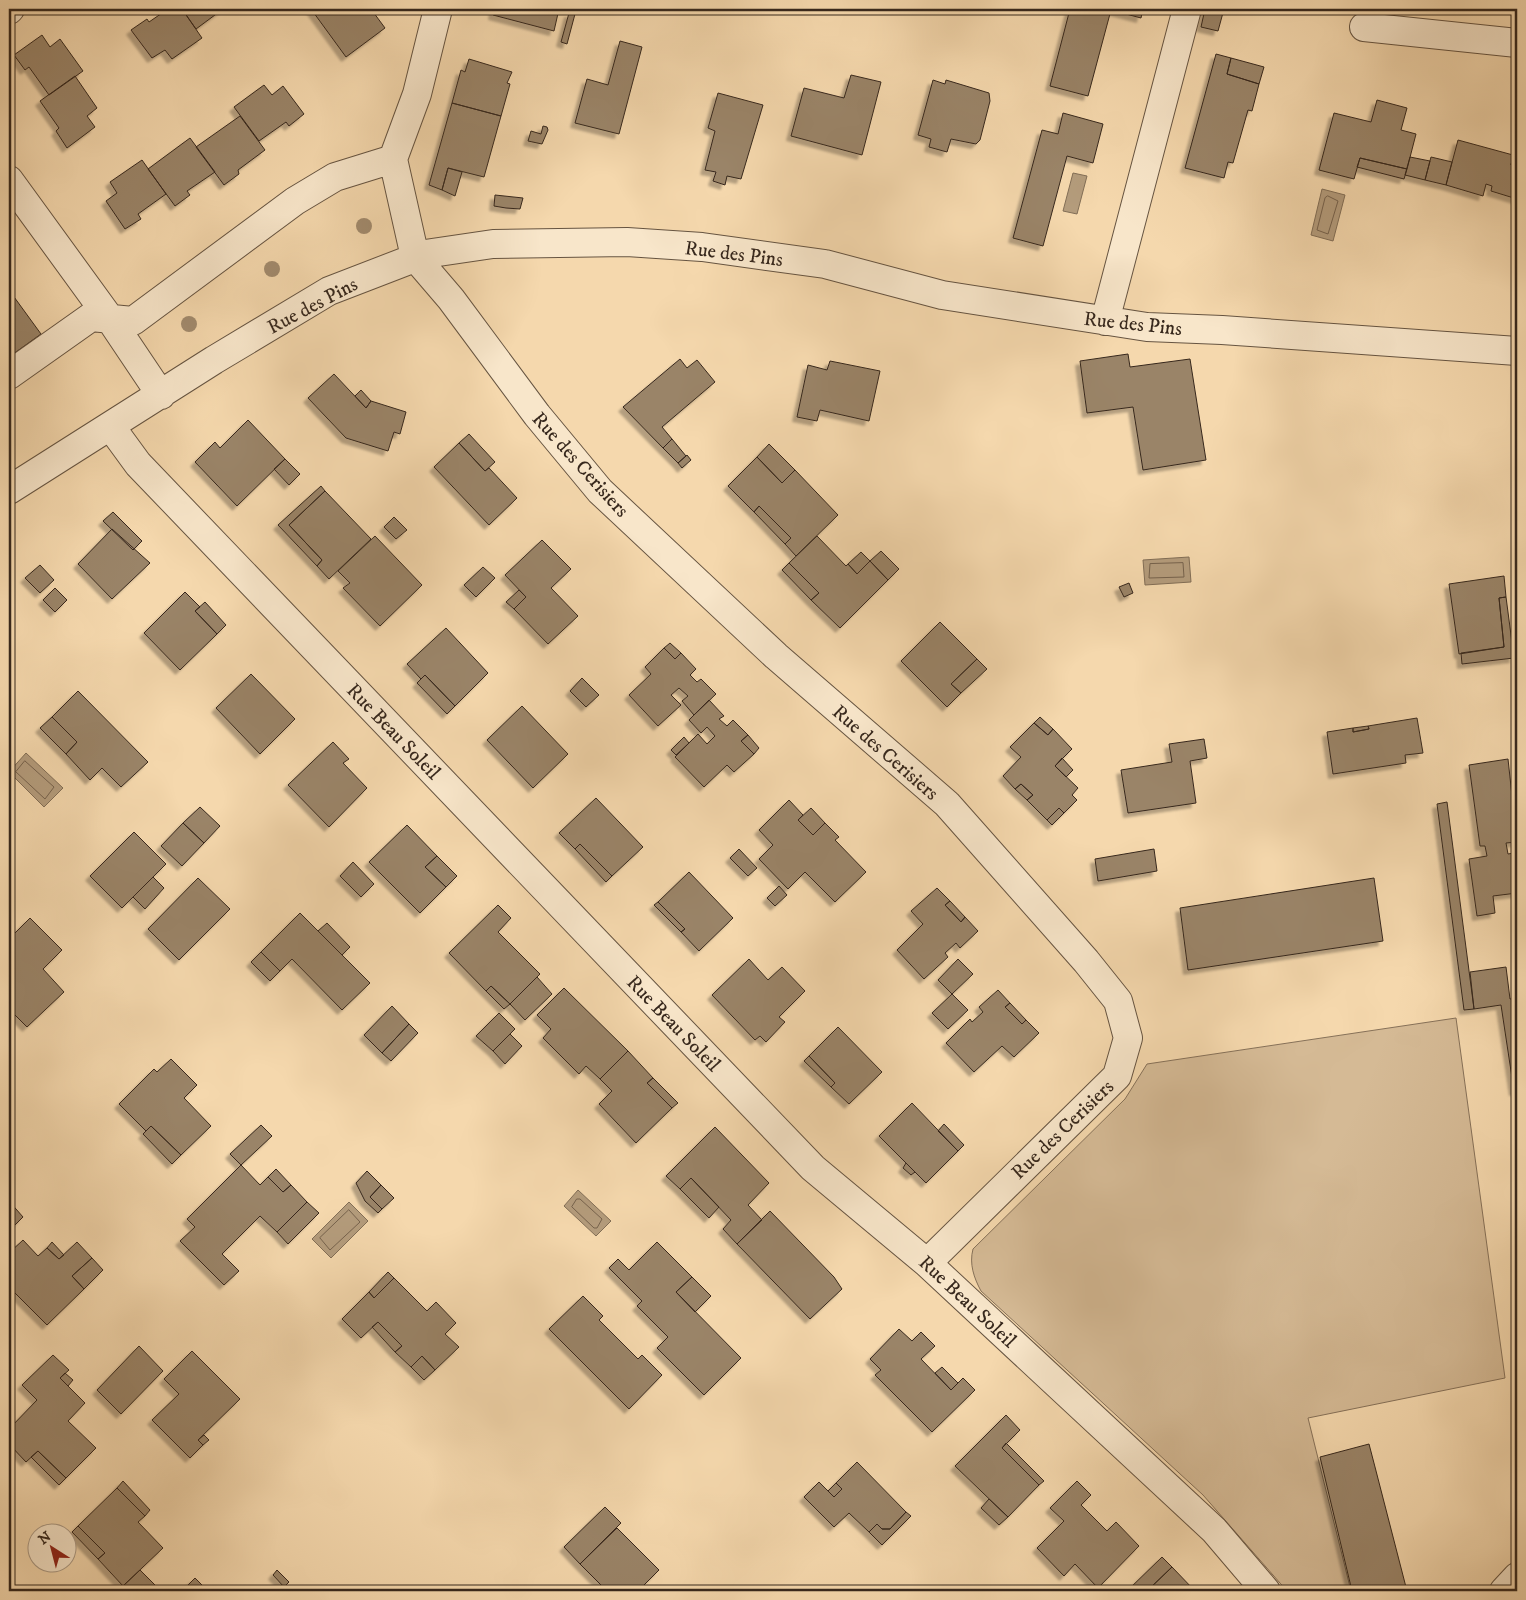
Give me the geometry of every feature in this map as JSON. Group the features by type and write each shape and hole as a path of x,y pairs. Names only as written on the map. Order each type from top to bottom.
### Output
{"street":[{"path":"415,258 392,159 417,94 438,9"},
{"path":"1105,321 1187,9"},
{"path":"1364,27 1517,44"},
{"path":"9,375 90,317 133,321 295,201 335,177 392,159"},
{"path":"9,180 110,319 161,395"},
{"name":"Rue des Pins","path":"9,490 111,427 237,345 329,291 415,258 493,244 627,242 702,247 825,264 942,295 1167,329 1222,330 1517,352"},
{"name":"Rue des Cerisiers","path":"415,258 451,299 537,415 600,491 776,656 946,804 1086,961 1118,1001 1128,1038 1117,1076 927,1263"},
{"name":"Rue Beau Soleil","path":"111,427 138,464 813,1168 927,1263 1214,1530 1266,1591"},
{"path":"1504,1591 1517,1577"}],"shaded area":[{"path":"1456,1018 1505,1378 1308,1418 1351,1591 1287,1591 1203,1495 981,1291 973,1271 973,1249 1125,1099 1147,1064"}],"water":[{"path":"1073,173 1087,176 1077,214 1063,211"},
{"path":"1322,189 1345,195 1333,241 1311,235"},
{"path":"1189,557 1191,582 1145,585 1143,560"},
{"path":"26,753 63,788 44,807 9,772"},
{"path":"578,1190 611,1221 596,1236 564,1206"},
{"path":"349,1202 368,1221 331,1258 312,1239"}],"building":[{"path":"168,9 182,9 202,38 172,59 165,50 152,58 131,30 147,19 149,22"},
{"path":"182,9 223,9 196,29"},
{"path":"311,9 371,9 385,28 346,57"},
{"path":"494,9 559,9 554,31 493,15"},
{"path":"1070,9 1143,9 1141,18 1111,10 1088,96 1050,86"},
{"path":"1205,9 1224,9 1218,31 1201,27"},
{"path":"569,13 575,14 567,44 561,42"},
{"path":"42,35 50,47 60,39 83,71 49,95 29,67 25,70 14,55"},
{"path":"620,41 642,47 619,134 575,123 587,79 608,85"},
{"path":"1216,54 1231,58 1227,74 1259,84 1252,111 1248,110 1233,163 1228,162 1224,178 1185,168"},
{"path":"1231,58 1264,67 1259,84 1227,74"},
{"path":"469,59 512,72 507,83 510,84 501,116 452,103 461,70 465,72"},
{"path":"851,75 881,82 862,155 791,136 804,88 844,98"},
{"path":"75,76 97,108 87,116 95,127 67,148 56,131 59,128 40,101"},
{"path":"933,80 945,84 946,80 989,93 990,101 980,140 976,144 951,139 947,152 929,147 931,139 918,135"},
{"path":"264,85 272,95 283,86 304,114 289,126 286,122 259,141 234,107"},
{"path":"718,93 763,105 741,179 727,176 725,185 713,181 716,172 705,170 715,131 708,128"},
{"path":"1377,100 1407,108 1401,130 1416,134 1407,169 1360,158 1354,179 1319,170 1334,113 1371,122"},
{"path":"452,103 501,116 484,177 448,168 442,190 429,185"},
{"path":"1063,113 1103,124 1093,163 1067,156 1043,246 1013,238 1042,130 1058,134"},
{"path":"240,116 265,150 238,170 239,174 224,185 196,147"},
{"path":"543,126 547,127 548,130 542,144 528,141 531,131 541,134"},
{"path":"190,138 215,172 187,191 190,195 175,206 148,169"},
{"path":"1458,140 1513,155 1511,165 1517,167 1517,199 1491,191 1492,186 1486,184 1483,196 1446,185"},
{"path":"1513,155 1517,156 1517,167 1511,165"},
{"path":"1410,157 1430,161 1425,180 1405,175"},
{"path":"1431,157 1452,162 1446,185 1425,180"},
{"path":"1360,158 1407,169 1404,179 1357,167"},
{"path":"142,160 166,194 138,214 141,219 125,229 106,201 117,193 110,182"},
{"path":"448,168 462,172 455,196 442,190"},
{"path":"495,195 523,198 520,209 494,206"},
{"path":"9,290 41,334 9,357"},
{"path":"1128,354 1130,367 1190,359 1206,460 1143,470 1133,407 1087,413 1080,361"},
{"path":"680,359 687,368 697,360 715,382 662,427 672,439 663,448 623,407"},
{"path":"830,361 880,371 869,421 820,410 817,421 797,417 808,365 827,370"},
{"path":"334,374 366,408 371,401 406,412 400,434 394,432 388,451 346,438 308,398"},
{"path":"361,390 371,401 366,408 355,396"},
{"path":"248,420 285,459 237,506 195,462 215,442 220,448"},
{"path":"469,434 495,462 485,471 459,443"},
{"path":"672,439 686,456 678,463 663,448"},
{"path":"459,443 485,471 489,468 517,498 489,525 434,467"},
{"path":"769,444 795,470 782,483 757,457"},
{"path":"687,455 691,460 682,468 678,463"},
{"path":"757,457 782,483 795,470 838,515 796,556 785,544 791,538 759,506 754,512 728,486"},
{"path":"285,459 300,474 289,485 274,469"},
{"path":"321,486 325,491 289,525 322,560 317,566 278,525"},
{"path":"325,491 371,539 329,579 317,566 322,560 289,525"},
{"path":"759,506 791,538 785,544 754,512"},
{"path":"113,512 142,541 133,550 103,521"},
{"path":"394,517 407,530 396,539 384,527"},
{"path":"112,529 150,563 112,599 78,564"},
{"path":"375,536 422,585 380,626 343,588 350,583 338,571"},
{"path":"817,536 846,566 848,564 857,574 870,561 888,580 840,628 811,600 819,593 789,563"},
{"path":"542,540 571,569 551,588 578,616 548,644 514,609 526,597 505,575"},
{"path":"881,551 899,569 888,580 870,561"},
{"path":"861,552 870,561 857,574 848,564"},
{"path":"789,563 819,593 811,600 782,570"},
{"path":"40,565 54,580 40,593 25,578"},
{"path":"483,567 495,578 476,597 464,585"},
{"path":"1504,576 1506,597 1499,598 1504,647 1459,654 1449,584"},
{"path":"1129,583 1133,593 1124,597 1119,587"},
{"path":"55,588 67,600 55,612 43,600"},
{"path":"519,590 526,597 514,609 506,602"},
{"path":"185,592 200,607 195,611 217,634 180,670 144,633"},
{"path":"1506,597 1514,658 1462,664 1461,653 1504,647 1499,598"},
{"path":"205,602 226,625 217,634 195,611"},
{"path":"940,622 977,659 951,684 961,693 947,707 901,661"},
{"path":"446,628 488,673 455,706 425,675 421,679 407,664"},
{"path":"670,643 681,653 675,659 664,648"},
{"path":"664,648 675,659 681,653 696,669 690,675 697,682 701,679 716,694 694,715 682,701 688,696 679,688 671,695 681,705 658,726 629,695 651,674 645,667"},
{"path":"977,659 987,669 961,693 951,684"},
{"path":"251,674 295,719 260,754 216,708"},
{"path":"425,675 455,706 447,714 417,683"},
{"path":"582,678 599,695 586,707 570,691"},
{"path":"78,691 148,762 121,787 102,768 90,780 66,754 77,742 52,717"},
{"path":"709,700 724,716 719,719 727,726 733,720 748,735 741,741 754,754 734,772 727,765 704,787 675,757 698,734 707,744 715,736 707,727 701,733 689,720"},
{"path":"522,706 568,754 533,788 487,740"},
{"path":"52,717 77,742 66,754 40,728"},
{"path":"1040,717 1053,729 1048,735 1034,723"},
{"path":"1417,718 1423,753 1405,755 1406,763 1333,774 1327,732 1353,728 1353,732 1369,729 1368,726"},
{"path":"1034,723 1048,735 1053,729 1072,749 1055,766 1078,788 1072,795 1077,800 1064,813 1059,808 1047,820 1027,800 1033,795 1021,784 1015,789 1003,776 1021,757 1010,747"},
{"path":"1368,726 1369,729 1353,732 1353,728"},
{"path":"748,735 759,748 754,754 741,741"},
{"path":"684,737 689,743 676,755 671,750"},
{"path":"1204,739 1207,758 1190,761 1196,803 1128,813 1121,770 1172,762 1169,744"},
{"path":"333,742 349,759 343,763 367,788 329,827 288,785"},
{"path":"1062,758 1073,770 1066,777 1055,766"},
{"path":"1508,759 1517,842 1506,843 1508,854 1514,853 1517,893 1493,896 1495,913 1477,916 1469,859 1487,856 1485,846 1480,846 1469,765"},
{"path":"1021,784 1033,795 1027,800 1015,789"},
{"path":"596,798 643,847 612,876 580,844 575,849 559,833"},
{"path":"789,800 803,815 798,820 813,835 825,823 839,837 835,840 866,872 835,902 805,872 788,889 759,859 773,845 759,830"},
{"path":"1447,802 1474,1009 1464,1010 1437,804"},
{"path":"200,807 220,826 204,843 183,823"},
{"path":"811,808 825,823 813,835 798,820"},
{"path":"1059,808 1064,813 1052,825 1047,820"},
{"path":"183,823 204,843 182,866 161,846"},
{"path":"407,825 437,856 425,867 446,887 420,913 369,862"},
{"path":"134,832 166,864 122,908 90,876"},
{"path":"580,844 612,876 606,882 575,849"},
{"path":"739,849 757,868 748,876 730,858"},
{"path":"1154,849 1157,871 1098,881 1095,859"},
{"path":"437,856 457,876 446,887 425,867"},
{"path":"353,862 374,884 361,897 340,876"},
{"path":"689,872 733,918 699,951 681,932 685,929 658,902"},
{"path":"153,877 164,888 145,909 133,897"},
{"path":"198,878 230,909 179,960 148,929"},
{"path":"1374,878 1383,941 1188,970 1180,908"},
{"path":"779,886 787,895 775,906 767,898"},
{"path":"937,888 950,901 945,905 961,922 965,917 978,931 960,948 956,943 945,953 948,957 924,979 897,950 923,924 911,911"},
{"path":"950,901 965,917 961,922 945,905"},
{"path":"658,902 685,929 681,932 654,905"},
{"path":"498,905 511,918 498,932 540,974 510,1004 491,986 486,991 449,953"},
{"path":"300,913 370,983 342,1010 292,959 280,971 261,952"},
{"path":"30,918 62,950 43,969 64,992 27,1027 9,1009 9,939"},
{"path":"327,923 350,947 342,955 318,931"},
{"path":"261,952 280,971 270,981 251,962"},
{"path":"749,959 768,980 782,967 805,991 779,1017 785,1022 766,1042 760,1036 755,1040 712,995"},
{"path":"958,959 973,974 952,994 938,980"},
{"path":"1506,967 1510,999 1517,998 1517,1091 1514,1091 1501,1005 1474,1009 1470,972"},
{"path":"537,977 552,994 525,1020 510,1004"},
{"path":"491,986 510,1004 504,1009 486,991"},
{"path":"564,988 628,1051 600,1079 586,1066 579,1074 543,1038 551,1029 537,1015"},
{"path":"998,990 1010,1003 1005,1007 1022,1024 1026,1020 1039,1033 1014,1057 1002,1046 974,1072 946,1043 970,1019 972,1022 983,1012 979,1007"},
{"path":"952,994 968,1010 948,1029 932,1013"},
{"path":"1010,1003 1026,1020 1022,1024 1005,1007"},
{"path":"392,1006 409,1024 382,1053 364,1035"},
{"path":"499,1013 515,1029 493,1051 476,1036"},
{"path":"409,1024 418,1033 391,1061 382,1053"},
{"path":"838,1027 882,1072 849,1104 831,1087 835,1083 809,1056"},
{"path":"510,1034 522,1046 505,1064 493,1051"},
{"path":"628,1051 653,1078 647,1083 672,1108 636,1143 599,1104 612,1091 600,1079"},
{"path":"809,1056 835,1083 831,1087 804,1061"},
{"path":"171,1059 197,1085 184,1098 211,1126 181,1155 151,1126 146,1131 119,1104 154,1069 157,1072"},
{"path":"653,1078 678,1103 672,1108 647,1083"},
{"path":"912,1103 958,1151 926,1183 879,1136"},
{"path":"944,1124 964,1145 958,1151 938,1131"},
{"path":"261,1125 272,1136 241,1165 230,1154"},
{"path":"151,1126 181,1155 172,1164 143,1134"},
{"path":"715,1127 769,1183 748,1205 762,1220 737,1244 723,1229 731,1220 691,1178 680,1189 666,1176"},
{"path":"906,1163 915,1172 911,1175 903,1168"},
{"path":"241,1165 260,1185 268,1177 283,1192 291,1185 307,1202 277,1232 260,1216 222,1254 239,1271 224,1285 180,1241 195,1227 187,1219"},
{"path":"276,1169 291,1185 283,1192 268,1177"},
{"path":"367,1171 381,1185 370,1197 382,1209 378,1213 365,1201 356,1183"},
{"path":"691,1178 719,1207 709,1218 680,1189"},
{"path":"381,1185 394,1198 382,1209 370,1197"},
{"path":"9,1201 23,1217 9,1231"},
{"path":"307,1202 319,1213 288,1244 277,1232"},
{"path":"770,1211 834,1277 842,1289 810,1319 737,1244"},
{"path":"23,1240 38,1256 47,1248 59,1259 77,1242 92,1258 72,1276 84,1289 47,1325 9,1287 9,1253"},
{"path":"52,1242 64,1255 59,1259 47,1248"},
{"path":"657,1242 692,1277 676,1292 741,1358 704,1395 657,1348 668,1337 637,1306 642,1301 609,1268 618,1259 629,1270"},
{"path":"92,1258 103,1270 84,1289 72,1276"},
{"path":"388,1272 394,1278 374,1298 369,1292"},
{"path":"692,1277 711,1296 695,1312 676,1292"},
{"path":"394,1278 427,1311 436,1302 456,1323 445,1334 459,1347 435,1370 422,1356 411,1367 395,1352 402,1346 378,1322 361,1338 342,1319 369,1292 374,1298"},
{"path":"583,1296 603,1316 599,1320 638,1359 642,1355 662,1375 629,1409 549,1329"},
{"path":"378,1322 402,1346 395,1352 372,1327"},
{"path":"899,1329 912,1341 921,1332 935,1346 921,1359 951,1390 963,1378 975,1390 932,1432 875,1375 881,1370 870,1359"},
{"path":"139,1346 163,1371 121,1414 97,1390"},
{"path":"192,1351 240,1399 198,1440 203,1445 190,1458 152,1420 179,1394 164,1379"},
{"path":"53,1355 69,1370 60,1378 85,1403 68,1421 96,1448 66,1478 38,1451 26,1462 9,1444 9,1429 37,1400 22,1385"},
{"path":"422,1356 435,1370 424,1380 411,1367"},
{"path":"942,1367 958,1383 951,1390 935,1373"},
{"path":"65,1373 73,1380 68,1386 60,1378"},
{"path":"1006,1415 1020,1430 1002,1448 1039,1485 1008,1517 955,1466"},
{"path":"204,1435 209,1440 203,1445 198,1440"},
{"path":"1006,1443 1044,1481 1039,1485 1002,1448"},
{"path":"1369,1444 1407,1591 1352,1591 1320,1457"},
{"path":"38,1451 66,1478 59,1485 31,1457"},
{"path":"857,1462 906,1512 890,1529 882,1529 877,1524 869,1532 849,1513 834,1527 804,1497 819,1482 834,1497 842,1489 836,1483"},
{"path":"123,1481 150,1510 145,1516 117,1488"},
{"path":"1077,1481 1091,1495 1081,1505 1107,1531 1116,1522 1139,1546 1098,1588 1075,1564 1064,1576 1037,1548 1064,1521 1050,1508"},
{"path":"836,1483 842,1489 834,1497 828,1491"},
{"path":"117,1488 145,1516 138,1522 163,1548 123,1586 98,1559 105,1553 78,1526"},
{"path":"989,1499 1008,1517 999,1525 981,1508"},
{"path":"605,1507 621,1523 580,1564 564,1547"},
{"path":"906,1512 911,1516 882,1545 869,1532 877,1524 882,1529 890,1529"},
{"path":"78,1526 105,1553 98,1559 78,1538"},
{"path":"617,1528 659,1570 638,1591 607,1591 580,1564"},
{"path":"1162,1557 1172,1567 1147,1591 1127,1591"},
{"path":"1172,1567 1195,1591 1147,1591"},
{"path":"140,1570 156,1586 150,1591 128,1591 123,1586"},
{"path":"277,1570 289,1582 284,1587 273,1575"},
{"path":"195,1578 208,1591 182,1591"}]}
